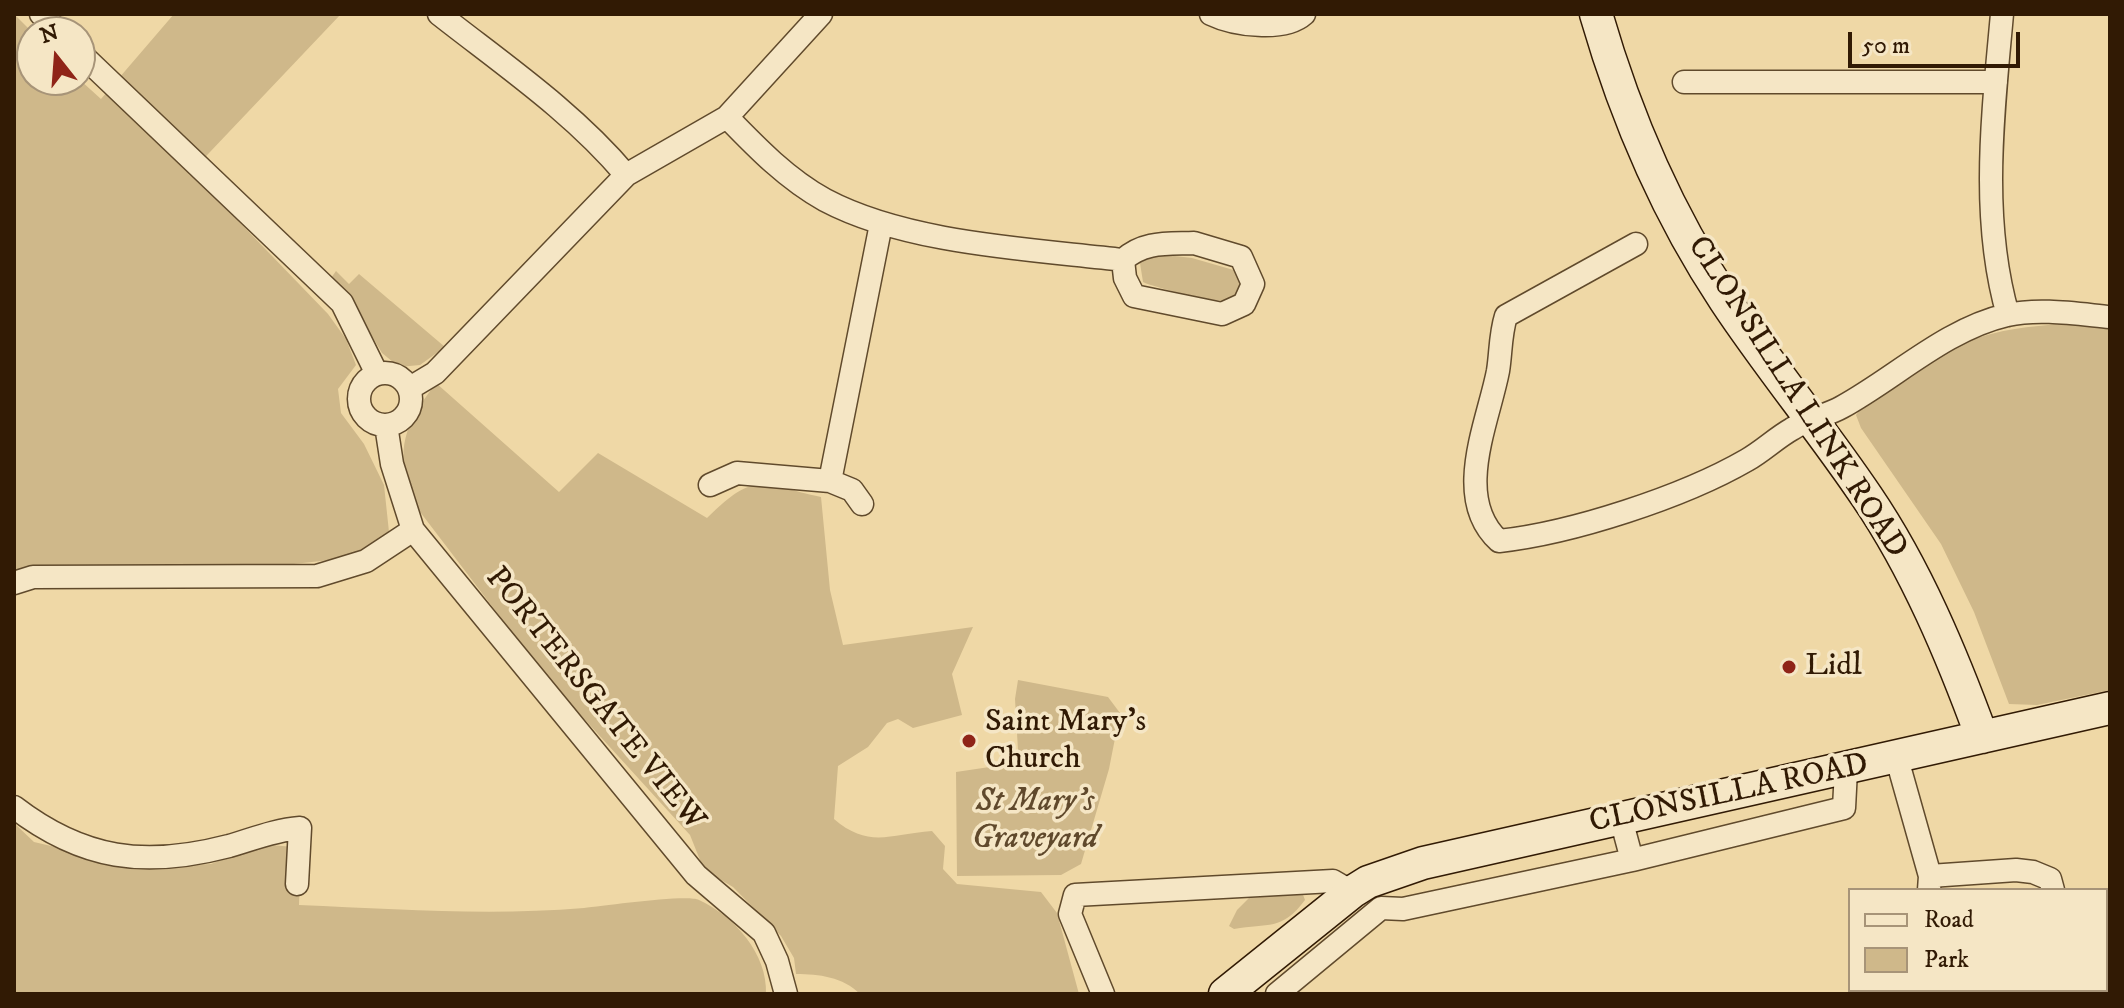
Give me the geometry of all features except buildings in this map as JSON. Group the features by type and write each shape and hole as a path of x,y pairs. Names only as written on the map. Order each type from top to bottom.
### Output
{"main road":[{"name":"CLONSILLA LINK ROAD","path":"1596,14 1630,117 1663,189 1723,298 1868,498 1901,554 1964,689 1982,737"},
{"name":"CLONSILLA ROAD","path":"1242,989 1367,894 1423,863 1897,759 2110,708"}],"street":[{"path":"439,14 564,112 600,144 626,175"},
{"path":"410,388 435,373 626,175 727,117 821,14"},
{"path":"1211,14 1256,25 1282,23 1304,14"},
{"path":"2002,14 1990,227 1996,274 2008,315"},
{"path":"96,68 342,303 377,374"},
{"path":"1684,82 1996,82"},
{"path":"727,117 771,162 792,177 824,199 881,224 999,245 1123,260 1147,244 1194,243 1241,257 1253,284 1244,304 1222,314 1134,296 1125,278 1123,260"},
{"path":"830,481 881,224"},
{"path":"1636,244 1506,316 1498,369 1477,454 1477,499 1481,518 1499,541 1520,539 1663,497 1728,470 1811,420 1841,407 1944,343 2008,315 2057,313 2110,317"},
{"path":"377,374 399,376 410,388 406,414 398,422 386,425 371,421 359,406 362,388 377,374"},
{"name":"PORTERSGATE VIEW","path":"386,425 392,464 413,530 696,875 764,933 777,961 786,994"},
{"path":"710,485 737,473 830,481 852,490 862,504"},
{"path":"14,583 33,577 317,576 366,561 413,530"},
{"path":"1897,759 1930,883 2033,872 2050,879 2052,888"},
{"path":"1103,994 1070,914 1075,895 1333,881 1403,909 1632,860 1844,808 1846,770"},
{"path":"14,807 45,831 120,858 188,856 300,828 297,884"},
{"path":"1621,819 1632,860"},
{"path":"1277,994 1367,894"}],"green space":[{"path":"14,14 16,96 96,94 101,99 174,14 341,14 191,172 328,314 346,339 356,365 338,389 341,413 364,444 384,485 389,532 349,558 247,569 14,573"},
{"path":"1149,253 1192,258 1237,271 1247,291 1233,300 1224,301 1150,285 1143,282 1140,263"},
{"path":"336,271 349,284 359,274 445,347 420,365 399,367 382,353 355,308 329,281"},
{"path":"2090,323 2110,325 2110,690 2037,705 2009,704 1974,612 1941,544 1861,428 1856,415 1896,379 1970,340 2015,329"},
{"path":"436,383 559,492 598,453 707,518 748,487 771,485 821,497 830,590 843,645 973,627 952,674 962,715 913,728 898,719 887,723 868,747 838,766 834,819 869,837 932,831 945,846 943,869 957,884 1041,892 1057,913 1079,994 860,994 830,978 796,974 794,958 781,936 733,887 704,870 690,835 546,677 411,500 404,466 406,438 416,412"},
{"name":"St Mary's Graveyard","path":"1018,680 1108,697 1120,713 1109,769 1081,864 1061,875 957,876 956,772 1003,765 1019,767 1015,699"},
{"path":"14,823 34,842 141,867 211,864 259,844 294,847 300,876 299,905 512,911 584,908 663,899 699,900 725,916 746,938 761,965 766,994 14,992"},
{"path":"1256,891 1302,892 1305,900 1289,917 1274,924 1234,929 1229,926 1237,910"}],"place":[{"name":"Lidl","path":"1789,667"},
{"name":"Saint Mary's Church","path":"969,741"}]}
